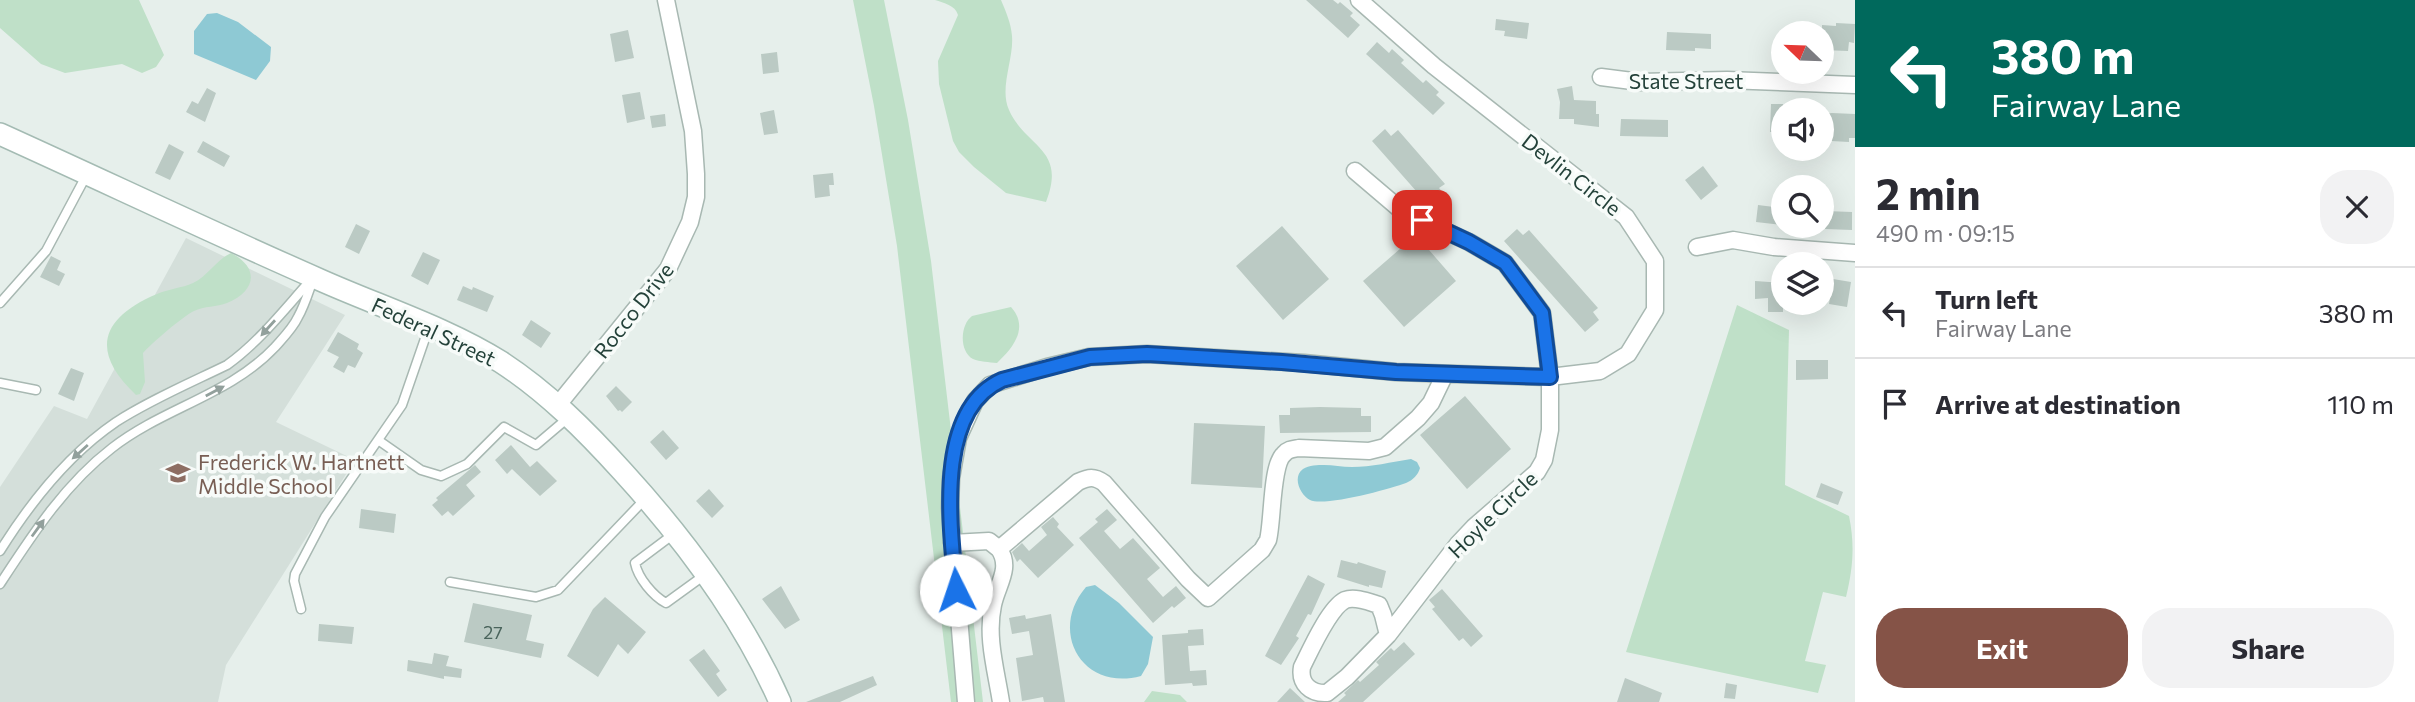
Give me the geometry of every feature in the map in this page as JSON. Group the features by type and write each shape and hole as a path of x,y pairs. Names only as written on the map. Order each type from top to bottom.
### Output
{"street":[{"name":"Rocco Drive","path":"563,411 668,269 686,234 694,209 696,174 693,131 666,0"},
{"name":"Devlin Circle","path":"966,702 952,543 951,478 958,438 975,401 990,385 1090,357 1147,354 1445,374 1550,377 1600,371 1628,354 1655,310 1655,261 1626,217 1434,66 1359,0"},
{"name":"State Street","path":"1601,77 1640,82 1727,79 1855,85"},
{"name":"Federal Street","path":"0,134 478,349 500,362 563,411 646,498 675,533 745,631 780,702"},
{"name":"Hoyle Circle","path":"1355,171 1402,211 1469,242 1505,263 1542,313 1550,377 1549,438 1541,466 1512,496 1474,527 1443,562 1388,635 1347,677 1327,693 1314,691 1303,682 1300,675 1306,660 1334,609 1347,599 1378,605 1384,615 1388,635"},
{"path":"1697,247 1733,240 1774,247 1855,253"},
{"path":"999,549 1078,482 1087,477 1096,477 1208,598 1256,555 1268,540 1276,469 1284,453 1299,448 1369,451 1384,447 1418,418 1436,395 1445,374"},
{"path":"952,543 989,541 1005,557 1005,568 993,604 991,639 1001,702"}],"lane":[{"path":"0,303 46,251 87,174"},
{"path":"0,551 53,479 99,435 118,421 227,365 272,325 314,277"},
{"path":"0,584 41,523 66,492 111,448 128,436 235,380 270,353 298,319 314,277"},
{"path":"301,608 294,581 295,574 325,517 402,405 429,327"},
{"path":"0,383 36,390"},
{"path":"378,440 421,471 441,477 467,464 504,427 536,444 563,411"},
{"path":"450,582 536,597 558,590 646,498"},
{"path":"675,533 635,564 637,573 659,600 666,603 706,574"}],"shaded area":[{"name":"Frederick W. Hartnett Middle School","path":"186,238 345,315 276,422 355,460 226,665 218,702 0,702 0,487 54,406 87,419"}],"green space":[{"path":"0,0 139,0 164,55 156,67 142,73 122,64 65,73 41,64 0,28"},
{"path":"853,0 884,0 908,120 931,261 983,702 951,702 897,246"},
{"path":"935,0 1001,0 1012,36 1006,101 1016,123 1048,159 1051,184 1046,202 1006,193 959,152 953,141 939,84 938,61 958,15 952,7"},
{"path":"231,253 247,265 251,279 249,286 237,298 227,303 198,309 189,314 147,349 143,353 145,382 140,394 136,395 121,379 107,350 113,325 138,303 198,280"},
{"path":"1737,305 1789,330 1785,485 1849,516 1852,556 1846,597 1823,592 1805,661 1826,665 1818,693 1626,652"},
{"path":"1011,307 1019,323 1019,330 1008,351 997,363 973,359 968,355 963,344 963,331 968,320 972,316"},
{"path":"1152,691 1180,695 1187,702 1144,702"}],"water":[{"path":"217,13 238,22 271,47 270,61 256,80 194,54 194,31 207,14"},
{"path":"1411,459 1417,462 1420,468 1413,479 1372,493 1317,502 1306,498 1300,490 1300,472 1311,466 1359,467"},
{"path":"1095,585 1119,603 1153,637 1148,664 1141,676 1120,679 1102,675 1088,666 1077,654 1071,639 1070,622 1075,604 1086,587"}],"building":[{"path":"1306,0 1333,0 1338,4 1340,2 1353,13 1350,16 1360,25 1348,38"},
{"path":"1496,19 1529,23 1527,39 1504,36 1505,31 1495,30"},
{"path":"1836,23 1855,24 1854,43 1849,42 1848,51 1834,50"},
{"path":"628,30 634,58 615,62 610,34"},
{"path":"1667,32 1711,34 1711,49 1666,50"},
{"path":"1377,42 1389,53 1392,49 1404,60 1401,63 1423,83 1426,80 1439,92 1436,95 1445,103 1433,115 1366,54"},
{"path":"777,52 779,72 763,74 761,54"},
{"path":"1572,86 1574,100 1596,101 1599,127 1574,124 1574,119 1559,119 1560,102 1557,89"},
{"path":"207,88 216,93 205,122 186,112 192,101 198,104"},
{"path":"640,92 645,119 627,123 622,95"},
{"path":"774,110 778,133 764,135 760,113"},
{"path":"1834,113 1855,114 1855,138 1849,138 1849,142 1834,141"},
{"path":"665,114 666,126 652,128 650,116"},
{"path":"1621,119 1668,120 1668,137 1620,136"},
{"path":"1385,129 1391,136 1398,130 1445,184 1439,188 1446,196 1432,209 1372,141"},
{"path":"203,141 230,156 224,167 197,152"},
{"path":"169,144 184,152 170,180 155,173"},
{"path":"1703,166 1718,186 1701,200 1685,180"},
{"path":"833,173 834,185 829,185 830,196 815,198 813,175"},
{"path":"1758,205 1771,207 1771,224 1756,222"},
{"path":"1834,211 1852,212 1852,230 1834,229"},
{"path":"356,224 370,231 359,254 345,247"},
{"path":"1282,226 1329,279 1283,320 1236,266"},
{"path":"1517,229 1523,235 1529,230 1598,308 1593,312 1599,320 1585,332 1504,241"},
{"path":"1416,235 1456,281 1404,327 1363,281"},
{"path":"423,252 440,260 428,285 411,276"},
{"path":"51,256 61,261 57,270 65,274 59,286 40,277"},
{"path":"1834,279 1851,282 1847,307 1834,305"},
{"path":"1755,281 1771,282 1771,312 1768,312 1768,298 1755,299"},
{"path":"463,286 472,290 473,287 494,296 487,312 457,300"},
{"path":"531,320 551,333 541,348 522,335"},
{"path":"338,332 359,344 357,349 363,353 355,368 348,365 344,373 333,367 339,357 327,351"},
{"path":"1796,360 1828,360 1828,379 1796,380"},
{"path":"71,368 84,373 74,401 58,394"},
{"path":"616,386 632,402 622,412 618,411 606,396"},
{"path":"1465,396 1511,449 1467,489 1420,435"},
{"path":"1290,408 1361,408 1361,416 1371,416 1371,432 1280,433 1279,415 1290,415"},
{"path":"1194,423 1265,426 1262,488 1191,484"},
{"path":"663,430 679,448 666,460 650,442"},
{"path":"511,445 530,467 537,461 557,481 540,496 512,469 507,474 495,460"},
{"path":"475,465 481,472 466,485 475,496 453,516 448,511 442,516 432,505 438,500 436,498"},
{"path":"1821,483 1843,492 1838,505 1816,497"},
{"path":"709,489 724,506 712,518 696,501"},
{"path":"361,509 396,514 394,533 359,528"},
{"path":"1107,509 1117,520 1104,531 1120,549 1133,538 1160,568 1147,579 1163,597 1176,586 1186,598 1153,623 1079,538 1098,522 1095,519"},
{"path":"1053,517 1059,524 1057,527 1074,545 1038,578 1020,559 1017,562 1012,552 1022,543 1029,551 1047,535 1041,527"},
{"path":"1341,560 1386,571 1382,588 1369,587 1337,577"},
{"path":"1308,575 1325,584 1311,615 1308,614 1296,636 1299,638 1281,665 1265,656"},
{"path":"781,586 800,620 785,629 762,599"},
{"path":"1442,589 1483,636 1471,647 1463,638 1459,641 1432,609 1435,607 1429,600"},
{"path":"605,597 646,632 628,654 618,644 598,677 567,656 593,609"},
{"path":"473,603 532,615 526,640 544,644 541,658 464,642"},
{"path":"1051,614 1065,702 1044,702 1043,697 1022,701 1016,658 1033,655 1029,631 1012,634 1009,618 1025,615 1026,619"},
{"path":"319,624 354,627 352,644 318,641"},
{"path":"1203,629 1204,645 1188,646 1190,671 1206,670 1207,685 1165,685 1162,635"},
{"path":"1404,642 1415,654 1363,702 1338,702 1358,680 1360,682 1379,665 1376,662 1391,648 1394,651"},
{"path":"704,649 720,671 716,674 727,690 718,697 689,660"},
{"path":"434,653 449,656 446,666 462,669 461,678 444,676 444,679 407,671 408,660 432,664"},
{"path":"873,676 877,685 840,702 806,702"},
{"path":"1625,678 1662,693 1659,702 1617,702"},
{"path":"1726,683 1737,685 1735,699 1724,698"},
{"path":"1290,688 1305,702 1277,702"}],"place":[{"name":"Frederick W. Hartnett Middle School","path":"178,473"}],"route":[{"path":"956,590 950,508 954,455 963,423 975,401 990,385 1002,380 1090,357 1147,354 1396,372 1550,377 1542,313 1505,263 1422,220"}]}
